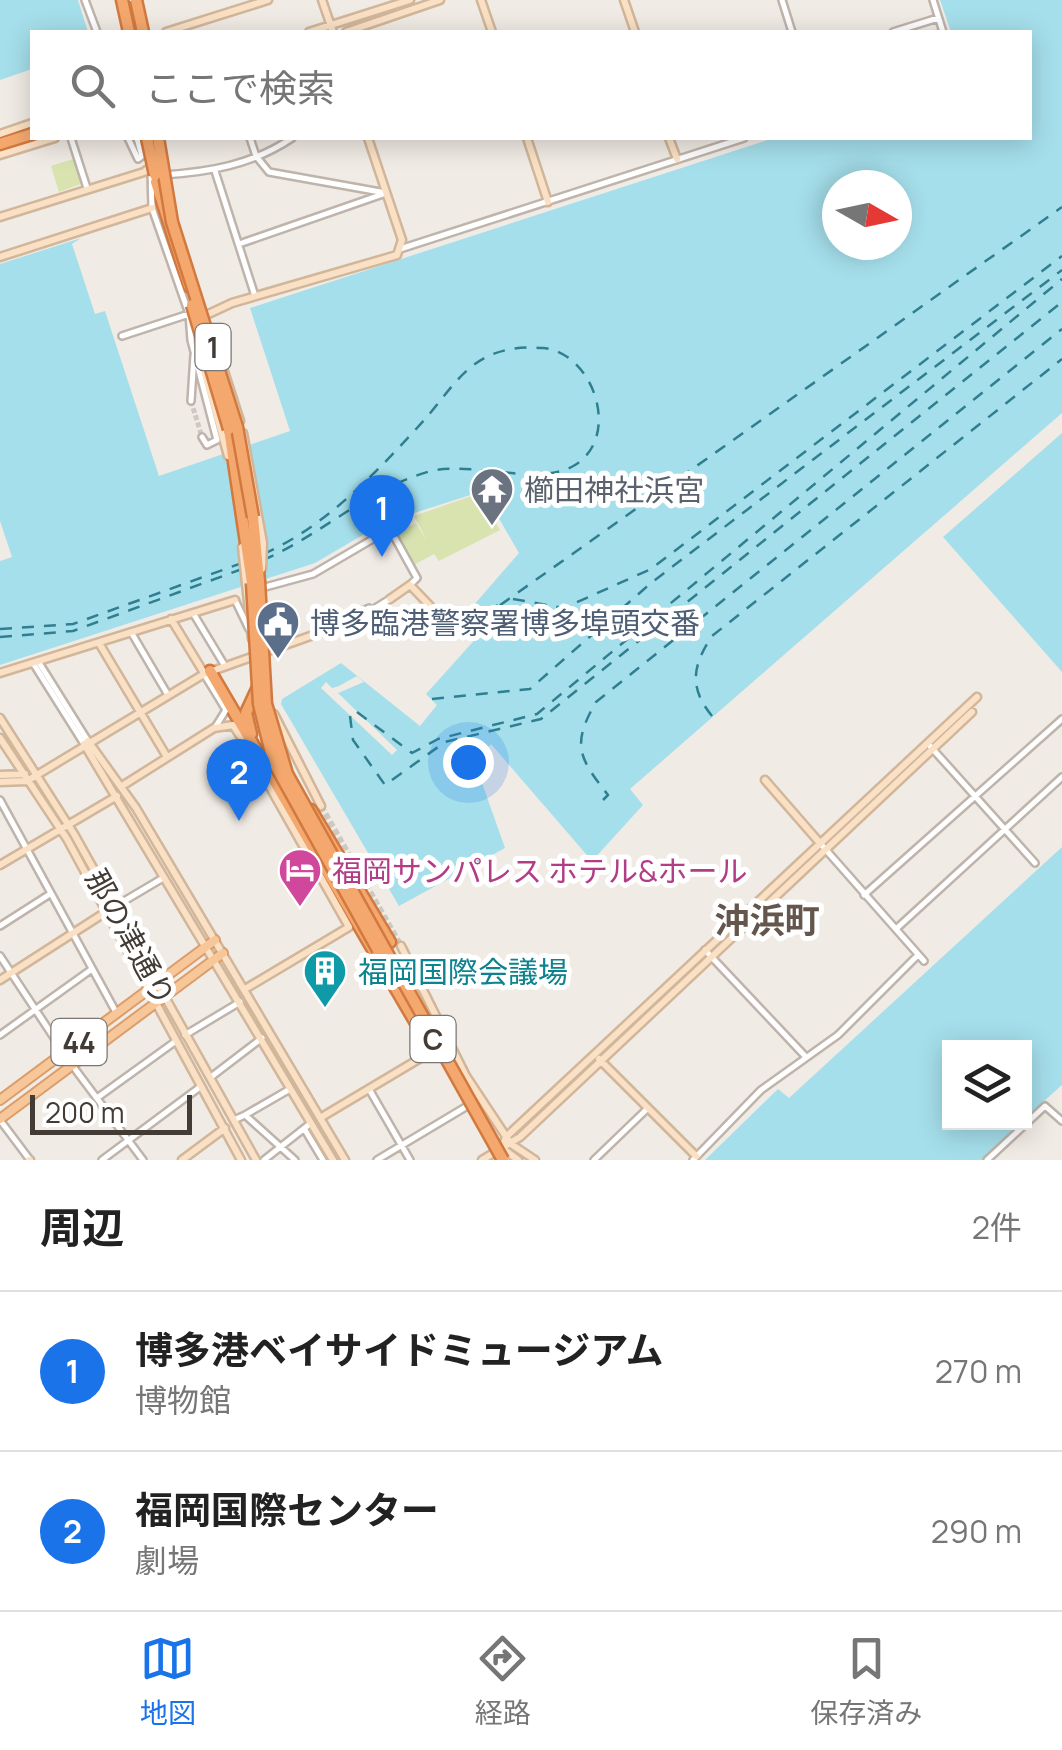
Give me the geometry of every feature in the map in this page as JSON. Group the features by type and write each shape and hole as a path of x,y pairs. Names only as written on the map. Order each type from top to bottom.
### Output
{"highway":[{"path":"131,0 138,30"},
{"path":"0,144 30,135"},
{"path":"150,142 163,211 230,428 248,540 258,687 268,745 280,776 416,1023"},
{"path":"150,142 176,253 196,314"},
{"name":"1","path":"196,314 236,428 259,585"},
{"name":"C","path":"259,585 266,704 280,758 443,1056 503,1157"},
{"path":"249,740 239,713 254,684 259,655"},
{"path":"259,655 262,671 246,713 247,726 342,857 390,942 443,1056"},
{"path":"207,672 416,1023 503,1157"}],"main road":[{"name":"44","path":"0,1100 211,943"},
{"name":"44","path":"0,1120 218,956"}],"street":[{"path":"85,0 96,30"},
{"path":"172,30 268,0"},
{"path":"322,0 331,29 410,0"},
{"path":"352,30 440,0"},
{"path":"482,0 491,30"},
{"path":"624,0 634,30"},
{"path":"782,0 791,30"},
{"path":"932,0 942,30"},
{"path":"899,30 938,18"},
{"path":"0,134 30,125"},
{"path":"0,155 49,140"},
{"path":"72,140 87,188"},
{"path":"129,140 138,159 150,142"},
{"path":"251,140 256,156 269,172 386,193"},
{"path":"134,174 215,170 288,140"},
{"path":"369,140 400,248"},
{"path":"528,140 548,202"},
{"path":"671,140 676,160"},
{"path":"248,629 234,486 195,333 200,319 209,312 396,255 400,248 738,140"},
{"path":"0,217 134,174 150,166 150,142"},
{"path":"150,142 152,208 196,314 191,402"},
{"path":"215,170 256,298"},
{"path":"239,244 386,193"},
{"path":"0,257 152,208"},
{"path":"243,302 214,312 204,322 229,380 246,446 263,543 259,655"},
{"path":"122,336 196,314"},
{"path":"194,355 217,440 207,445 202,438"},
{"path":"0,779 25,778 36,773 207,672 344,628 417,578 390,529 312,574 259,585"},
{"path":"410,585 432,610"},
{"path":"0,673 235,600 259,655 267,698 321,806"},
{"path":"193,612 226,666"},
{"path":"171,619 207,672 226,710 214,728"},
{"path":"131,632 168,695"},
{"path":"99,642 167,757"},
{"path":"36,662 211,943"},
{"path":"930,747 977,697"},
{"path":"503,1157 509,1141 822,845 972,712"},
{"name":"那の津通り","path":"0,718 36,773 160,1000 211,1077 256,1160"},
{"path":"864,895 1062,719"},
{"path":"122,786 214,728 233,725 349,927 244,990"},
{"name":"那の津通り","path":"0,738 25,778 65,828"},
{"path":"86,742 122,786 240,1002 292,1088 323,1160"},
{"path":"930,747 1035,863"},
{"path":"896,930 1062,778"},
{"path":"765,780 924,961"},
{"path":"0,864 118,796"},
{"path":"0,800 117,1014"},
{"path":"0,980 166,876"},
{"path":"0,926 50,894"},
{"path":"401,946 448,1042 509,1141 535,1160"},
{"path":"708,954 805,1056"},
{"path":"598,1058 695,1158 761,1090 838,1035 918,955"},
{"path":"0,956 72,1066 144,1160"},
{"path":"218,956 244,990 345,1160"},
{"path":"0,1035 92,969"},
{"name":"那の津通り","path":"160,1000 176,1041 241,1160"},
{"path":"184,1035 240,1002"},
{"path":"211,1077 262,1038"},
{"path":"97,1098 176,1041"},
{"path":"264,1160 320,1118 448,1042"},
{"path":"448,1042 450,1066 503,1157"},
{"path":"102,1160 201,1086"},
{"path":"234,1120 292,1088"},
{"path":"369,1089 410,1160"},
{"path":"376,1160 472,1104"},
{"path":"988,1160 1045,1106 1062,1120"},
{"path":"594,1160 648,1108"},
{"path":"245,1115 295,1160"},
{"path":"0,1120 29,1160"},
{"path":"308,1126 333,1160"},
{"path":"182,1160 224,1128"},
{"path":"482,1160 518,1160"}],"green space":[{"path":"73,159 81,184 59,192 51,166"},
{"path":"480,493 500,530 439,561 434,554 412,566 394,535 416,523 427,541 414,516"}],"water":[{"path":"0,0 78,0 87,30 30,30 30,70 0,80"},
{"path":"940,0 1062,0 1062,413 630,789 643,805 592,861 491,744 475,763 505,848 399,906 281,704 282,699 341,663 420,726 437,705 426,694 488,625 473,606 519,553 483,491 383,523 315,563 0,665 0,561 12,557 0,521 0,264 81,238 72,244 95,314 105,311 159,476 290,431 250,308 768,140 1032,140 1032,30 950,30"},
{"path":"1062,433 1062,672 943,537"},
{"path":"1062,847 1062,1085 1032,1112 1032,1040 942,1040 942,1130 1013,1130 983,1160 705,1160 778,1089 789,1098"}],"pier":[{"path":"357,676 364,682 338,693 397,750 392,755 321,688 326,682 332,688"}],"ferry route":[{"path":"482,618 1062,207"},
{"path":"513,599 564,608 651,569 1062,256"},
{"path":"432,699 530,689 651,583 1062,270"},
{"path":"357,712 412,753 438,739 537,714 1062,279"},
{"path":"350,716 353,740 385,785 445,742 541,719 1062,302"},
{"path":"603,800 608,795 590,771 581,741 596,702 1062,329"},
{"path":"263,554 309,529 351,495 459,379 487,357 514,349 543,348 561,353 587,379 599,416 597,435 589,452 575,465 543,474 431,471 386,489 263,560"},
{"path":"712,716 699,696 696,677 700,657 712,636 1062,359"},
{"path":"0,629 73,624 242,563"},
{"path":"0,637 73,631 242,569"},
{"path":"488,612 505,600"}],"tunnel":[{"path":"191,401 202,437"},
{"path":"321,806 401,946"}],"place":[{"name":"櫛田神社浜宮","path":"492,527"},
{"name":"博多港ベイサイドミュージアム","path":"382,557"},
{"name":"博多臨港警察署博多埠頭交番","path":"278,660"},
{"name":"福岡国際センター","path":"239,821"},
{"name":"福岡サンパレス ホテル&ホール","path":"300,908"},
{"name":"福岡国際会議場","path":"325,1009"}],"district":[{"name":"沖浜町","path":"767,920"}]}
